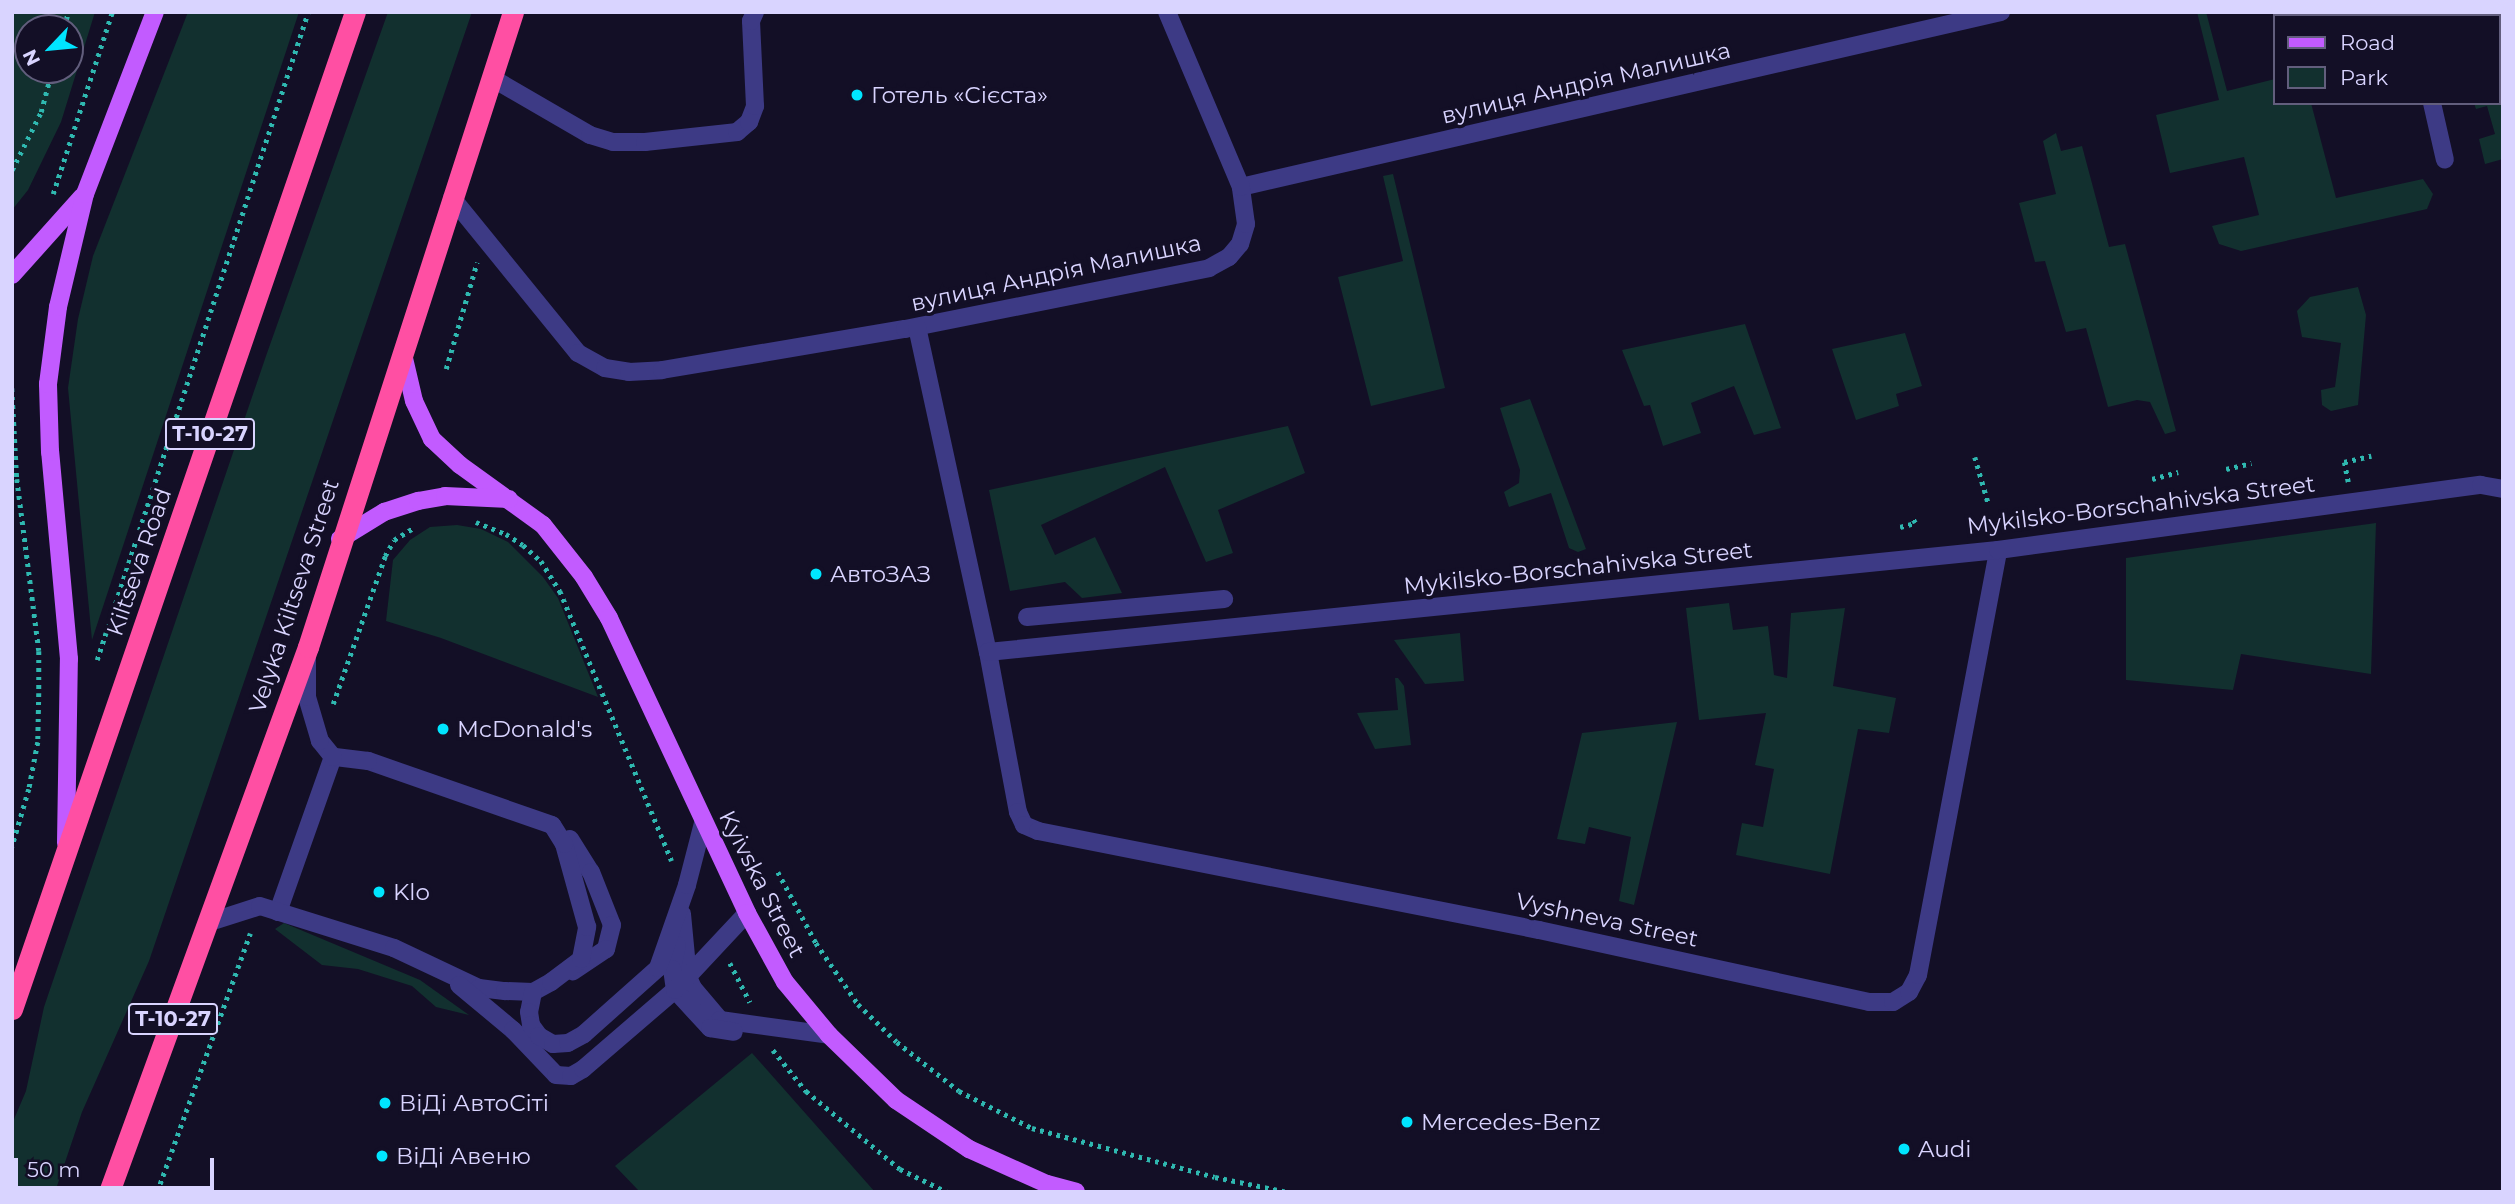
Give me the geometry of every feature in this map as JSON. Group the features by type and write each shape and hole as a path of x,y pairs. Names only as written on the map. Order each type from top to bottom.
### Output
{"highway":[{"name":"Kiltseva Road","path":"12,1009 355,12"},
{"name":"Velyka Kiltseva Street","path":"109,1192 210,922 307,647 513,12"}],"main road":[{"path":"66,856 69,659 50,452 48,384 58,307 85,194 155,12"},
{"path":"12,275 85,194"},
{"name":"Kyivska Street","path":"403,354 414,401 432,439 460,465 511,499 543,525 564,549 609,618 703,823 747,913 785,982 829,1035 896,1100 969,1149 1047,1184 1076,1192"},
{"path":"340,539 384,512 418,501 445,496 511,499"}],"street":[{"path":"492,78 590,135 613,142 645,142 737,132 748,122 755,106 751,21 755,12"},
{"path":"1167,12 1241,187"},
{"name":"вулиця Андрія Малишка","path":"452,198 578,353 605,368 629,372 662,370 917,327 1209,268 1230,257 1240,244 1245,224 1241,187 2001,12"},
{"path":"2432,105 2445,160"},
{"path":"917,327 988,653"},
{"name":"Mykilsko-Borschahivska Street","path":"988,653 1998,550 2481,485 2503,489"},
{"name":"Vyshneva Street","path":"988,653 1018,812 1024,825 1038,831 1539,930 1868,1002 1893,1002 1909,992 1918,975 1998,550"},
{"path":"1027,617 1224,598"},
{"path":"1172,603 1186,632"},
{"path":"210,922 260,906 394,948 479,988 533,992 589,963 606,949 612,925 591,872 570,839 551,825 368,761 333,757 320,741 307,697 307,647"},
{"path":"278,912 333,757"},
{"path":"533,992 529,1012 531,1026 539,1036 553,1044 568,1043 584,1034 658,968 685,891 703,823"},
{"path":"551,825 564,844 587,927 581,959 551,982"},
{"path":"685,891 672,969 710,1028 734,1033 761,1024 829,1035"},
{"path":"428,963 513,1030 556,1075 570,1076 583,1069 682,984 719,940 747,913"}],"path":[{"path":"45,205 53,194 112,12"},
{"path":"97,660 309,12"},
{"path":"12,170 41,111 48,84"},
{"path":"446,369 480,251"},
{"path":"12,388 18,479 39,658 38,742 29,789 12,847"},
{"path":"12,397 16,478 39,658"},
{"path":"2344,462 2371,456"},
{"path":"1975,457 1988,502"},
{"path":"2226,469 2251,463"},
{"path":"2152,479 2178,472"},
{"path":"1900,527 1915,523 1912,517"},
{"path":"469,521 506,534 523,545 541,562 560,591 685,891"},
{"path":"320,741 385,556 394,540 421,525"},
{"path":"778,872 816,943 858,1004 897,1041 959,1091 1032,1128 1215,1177 1288,1192"},
{"path":"157,1192 260,906"},
{"path":"719,940 761,1024 767,1044 806,1091 900,1169 947,1192"}],"green space":[{"path":"12,12 95,12 84,48 84,14 14,14 14,84 73,84 61,122 28,190 12,210"},
{"path":"188,12 299,12 92,640 68,388 78,319 93,256"},
{"path":"388,12 472,12 149,961 82,1112 55,1192 12,1192 12,1124 26,1091 44,1007 266,356"},
{"path":"2197,12 2206,12 2227,91 2274,79 2274,105 2312,105 2336,198 2423,179 2433,194 2427,209 2241,251 2219,244 2212,226 2259,215 2244,157 2170,173 2156,115 2219,100"},
{"path":"2503,13 2503,159 2485,164 2479,139 2495,134 2487,106 2476,109 2475,105 2501,105 2500,14"},
{"path":"2056,133 2061,151 2082,146 2109,247 2125,244 2176,431 2165,434 2150,402 2137,400 2108,407 2086,328 2066,332 2045,261 2035,262 2019,203 2056,194 2043,141"},
{"path":"1393,174 1445,388 1371,406 1338,277 1403,261 1383,176"},
{"path":"2358,287 2366,315 2358,405 2331,411 2322,405 2321,390 2335,387 2341,343 2302,337 2297,311 2310,297"},
{"path":"1745,324 1781,428 1754,435 1734,386 1691,403 1701,433 1663,446 1650,405 1644,406 1622,350"},
{"path":"1905,333 1922,386 1896,394 1899,406 1856,420 1832,349"},
{"path":"1530,399 1586,549 1578,552 1569,548 1551,493 1509,507 1504,492 1519,483 1520,470 1500,408"},
{"path":"1288,426 1305,473 1218,510 1233,553 1206,562 1165,467 1041,525 1055,555 1095,537 1122,593 1082,598 1065,582 1010,591 989,490"},
{"path":"2376,523 2371,674 2241,654 2233,690 2126,680 2126,558"},
{"path":"457,525 481,529 508,542 543,577 558,598 598,697 441,638 386,621 393,560 410,540 430,527"},
{"path":"1729,603 1733,630 1768,626 1774,675 1787,678 1791,613 1845,608 1833,686 1896,698 1889,733 1858,729 1830,874 1736,855 1742,823 1763,827 1774,769 1755,765 1766,713 1699,720 1686,608"},
{"path":"1460,633 1464,681 1425,684 1394,640"},
{"path":"1395,678 1404,686 1411,745 1375,749 1357,713 1398,710"},
{"path":"1677,722 1634,905 1619,901 1631,837 1589,827 1585,844 1557,839 1582,733"},
{"path":"284,923 420,980 469,1015 436,1007 412,986 358,969 322,965 275,929"},
{"path":"752,1053 875,1192 640,1192 615,1166"}],"place":[{"name":"Готель «Сієста»","path":"857,95"},
{"name":"АвтоЗАЗ","path":"816,574"},
{"name":"McDonald's","path":"443,729"},
{"name":"Klo","path":"379,892"},
{"name":"ВіДі АвтоСіті","path":"385,1103"},
{"name":"Mercedes-Benz","path":"1407,1122"},
{"name":"Audi","path":"1904,1149"},
{"name":"ВіДі Авеню","path":"382,1156"}]}
